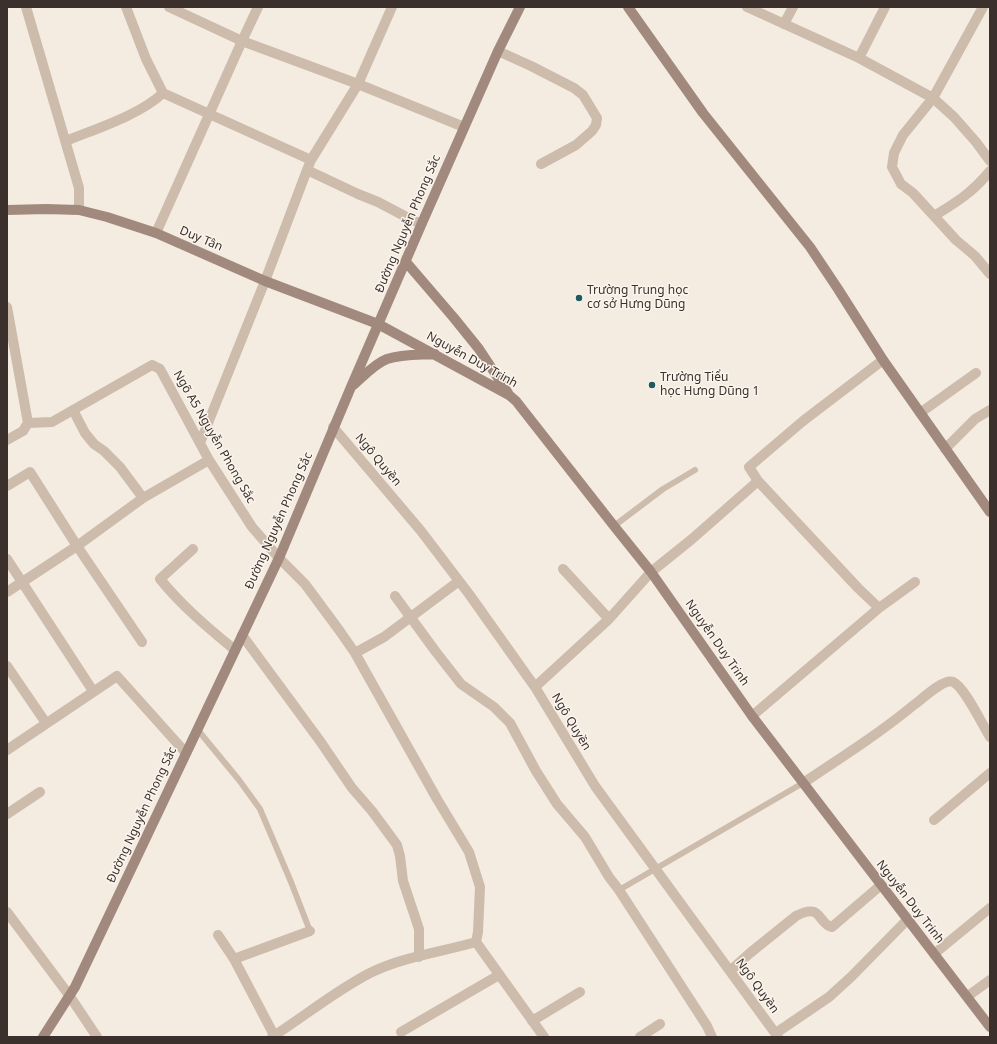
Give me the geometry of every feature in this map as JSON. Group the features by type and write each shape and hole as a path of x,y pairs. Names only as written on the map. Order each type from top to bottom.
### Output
{"street":[{"path":"27,7 79,188 79,210"},
{"path":"126,7 146,59 163,93 311,160"},
{"path":"169,7 242,40 358,84 464,127"},
{"path":"156,233 258,7"},
{"name":"Đường Nguyễn Phong Sắc","path":"43,1037 74,987 279,558 350,387 498,51 520,7"},
{"path":"628,7 702,113 810,247 883,360 990,512"},
{"path":"747,7 859,58 933,98 954,117 990,161"},
{"path":"784,24 793,7"},
{"path":"859,58 885,7"},
{"path":"983,7 933,98 903,135 894,153 892,167 901,184 913,193 956,240 975,256 990,274"},
{"path":"200,443 311,160 358,84 390,8"},
{"path":"498,51 574,88 583,95 597,118 596,125 592,131 576,145 542,164"},
{"path":"66,141 137,110 158,98 163,93"},
{"path":"307,170 378,202 414,221 422,223"},
{"path":"934,216 954,205 977,186 990,171"},
{"name":"Duy Tân","path":"7,210 79,210 107,217 156,233 265,280 378,324"},
{"path":"406,262 471,339 509,395"},
{"path":"7,307 28,423 23,431 7,440"},
{"name":"Nguyễn Duy Trinh","path":"378,324 436,354 509,395 522,407 651,572 752,716 990,1026"},
{"path":"350,387 387,359 404,356 436,354"},
{"path":"879,608 858,588 758,482 749,467 803,421 883,360"},
{"name":"Ngõ A5 Nguyễn Phong Sắc","path":"28,423 52,422 152,365 160,369 209,460 252,527 279,558 305,584 355,653 437,799 469,852 480,887 478,932 476,942"},
{"path":"920,413 976,373"},
{"path":"73,410 85,433 94,444 120,466 143,498"},
{"path":"945,450 975,419 990,410"},
{"name":"Ngô Quyền","path":"333,428 421,531 459,581 535,687 595,786 777,1035"},
{"path":"7,592 77,546 143,498 209,460"},
{"path":"7,486 30,472 77,546 142,642"},
{"path":"535,687 609,619 651,572 758,482"},
{"path":"193,549 160,579 176,599 204,625 235,650"},
{"path":"7,559 93,691"},
{"path":"563,569 609,619"},
{"path":"355,653 384,638 459,581"},
{"path":"752,716 879,608 915,582"},
{"path":"395,596 410,618 461,684 494,707 510,723 536,771 557,804 585,837 609,877 619,890 707,1026 712,1037"},
{"path":"242,636 320,741 352,788 372,811 396,845 400,856 403,881 419,929 419,957"},
{"path":"7,668 46,723"},
{"path":"7,750 117,676 186,753"},
{"path":"803,783 898,719 928,694 947,681 952,681 957,684 969,701 990,737"},
{"path":"934,820 990,773"},
{"path":"7,814 40,792"},
{"path":"730,971 750,953 803,912 816,913 828,926 832,927 881,885"},
{"path":"934,954 990,908"},
{"path":"7,912 69,995 97,1037"},
{"path":"777,1035 829,997 908,920"},
{"path":"234,960 310,931"},
{"path":"218,935 234,960 274,1037 370,973 394,963 476,942 544,1037"},
{"path":"401,1032 499,975"},
{"path":"968,996 990,980"},
{"path":"532,1021 580,992"},
{"path":"640,1037 660,1024"}],"lane":[{"path":"614,526 663,489 696,470"},
{"path":"197,729 239,780 260,809 310,931"},
{"path":"619,890 803,783"}],"place":[{"name":"Trường Trung học cơ sở Hưng Dũng","path":"579,298"},
{"name":"Trường Tiểu học Hưng Dũng 1","path":"652,385"}]}
